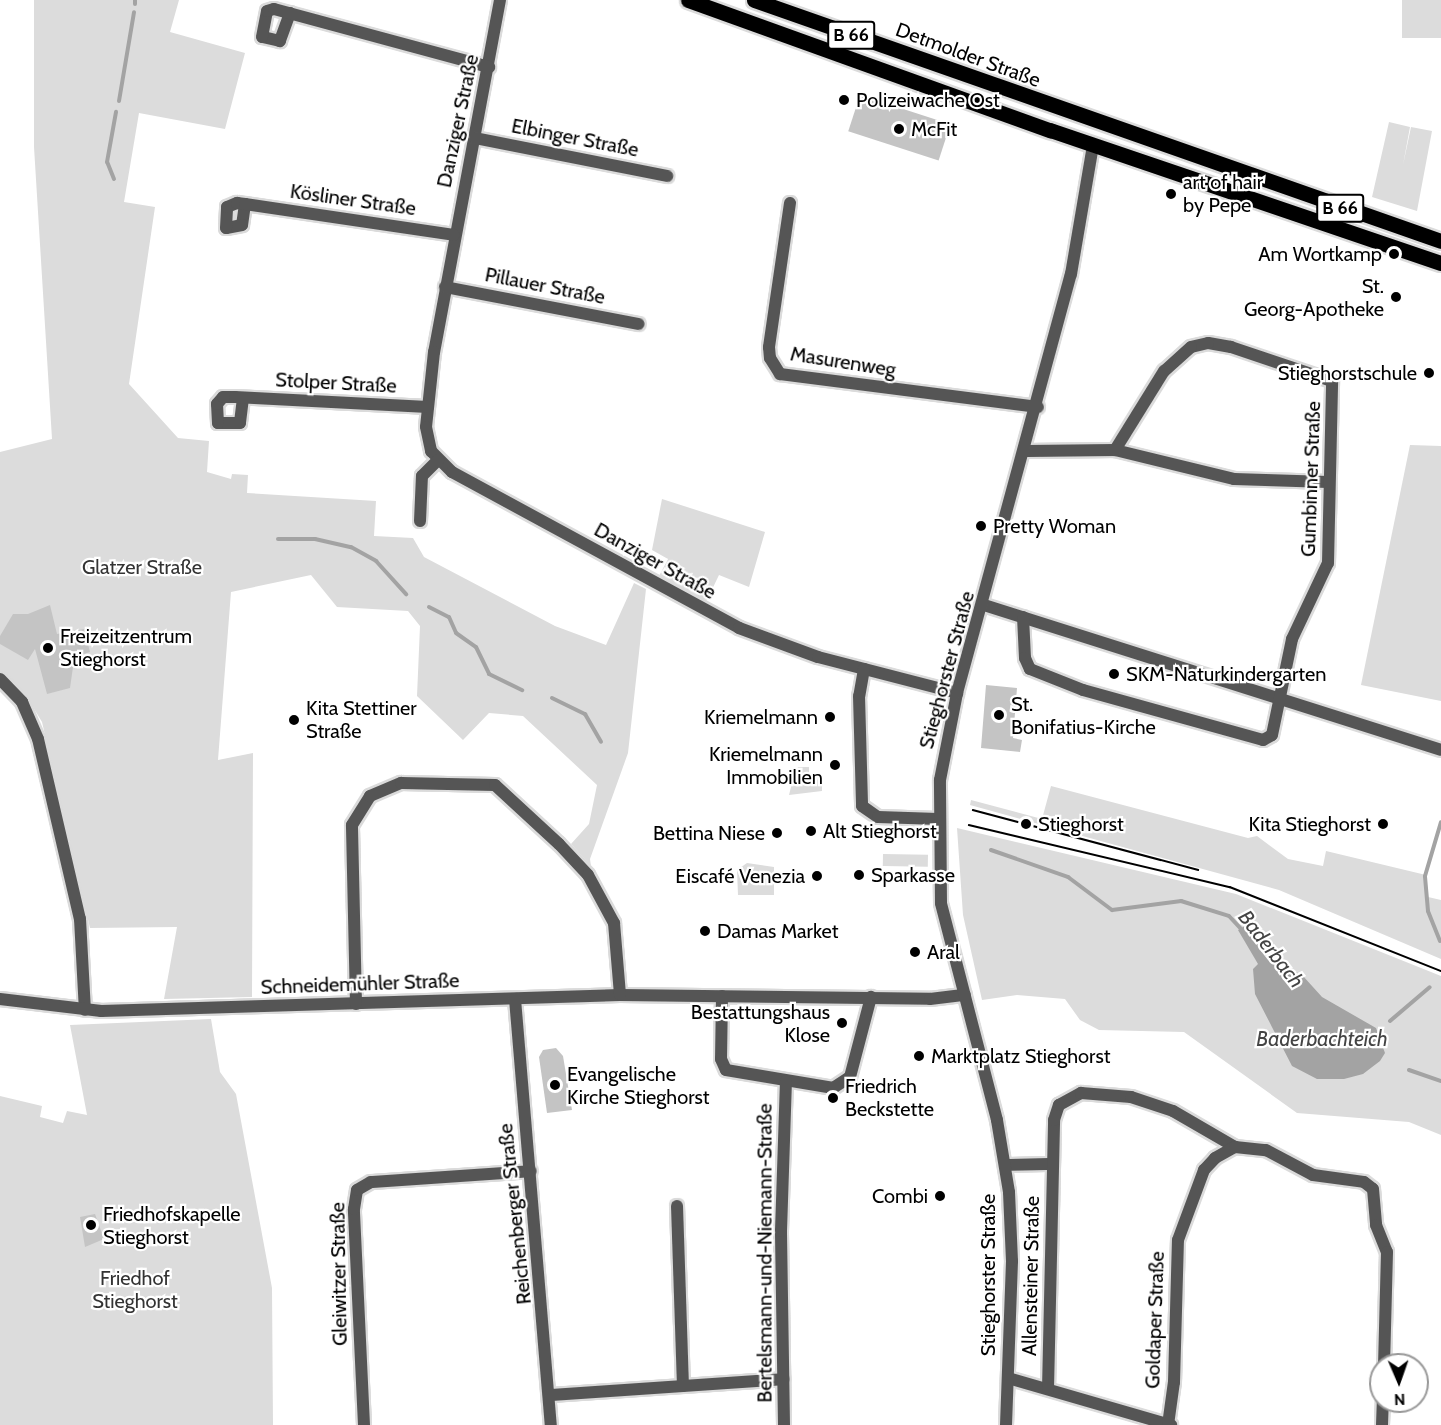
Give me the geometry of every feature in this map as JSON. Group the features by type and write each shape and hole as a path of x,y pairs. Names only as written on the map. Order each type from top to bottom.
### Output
{"main road":[{"name":"B 66","path":"688,0 1093,145 1441,263"},
{"name":"Detmolder Straße","path":"754,0 1100,124 1441,241"},
{"path":"942,91 949,70"},
{"path":"1093,145 1100,124"}],"street":[{"name":"Danziger Straße","path":"500,0 489,67 454,235 428,407 427,439 438,460 739,628 782,646 957,693"},
{"path":"290,14 489,67"},
{"name":"Elbinger Straße","path":"475,138 667,176"},
{"name":"Stieghorster Straße","path":"1006,1425 1012,1261 1005,1164 965,994 942,912 938,819 942,761 957,693 984,605 1038,407 1071,274 1093,145"},
{"name":"Masurenweg","path":"790,202 769,347 770,358 780,374 1038,407"},
{"name":"Kösliner Straße","path":"245,204 454,235"},
{"name":"Pillauer Straße","path":"445,287 639,324"},
{"name":"Gumbinner Straße","path":"1023,617 1023,647 1030,669 1083,690 1263,740 1272,735 1292,639 1328,563 1332,381 1220,345 1191,347 1178,354 1115,450"},
{"name":"Stolper Straße","path":"243,398 428,407"},
{"path":"1027,451 1115,450 1234,479 1328,482"},
{"path":"420,521 422,476 438,460"},
{"path":"984,605 1279,702 1441,750"},
{"path":"864,669 859,696 862,806 878,817 938,819"},
{"path":"0,679 22,702 38,739 80,919 85,1010"},
{"path":"356,1004 352,825 370,796 401,783 495,785 559,844 588,875 614,923 620,995"},
{"name":"Schneidemühler Straße","path":"0,999 85,1010 620,995 871,998 965,994"},
{"path":"722,996 721,1059 726,1070 833,1088 846,1083 871,998"},
{"name":"Reichenberger Straße","path":"515,999 552,1425"},
{"name":"Bertelsmann-und-Niemann-Straße","path":"784,1425 781,1231 786,1081"},
{"name":"Allensteiner Straße","path":"1048,1389 1055,1114 1061,1103 1074,1095 1110,1094 1143,1100 1235,1148 1266,1150 1313,1175 1369,1184 1384,1241 1384,1353"},
{"path":"1203,1130 1209,1142 1209,1162 1235,1148"},
{"name":"Goldaper Straße","path":"1169,1425 1174,1382 1177,1246 1198,1185 1209,1162"},
{"path":"1005,1164 1053,1164"},
{"name":"Gleiwitzer Straße","path":"364,1425 354,1209 357,1190 371,1182 531,1171"},
{"path":"677,1206 683,1386"},
{"path":"1008,1378 1169,1425"},
{"path":"550,1395 783,1379"}],"green space":[{"name":"Glatzer Straße","path":"34,0 179,0 170,32 245,53 225,129 139,113 124,202 155,207 129,384 178,438 209,441 207,472 231,479 232,474 248,475 247,493 376,501 374,536 413,538 424,557 555,626 606,645 634,583 646,589 628,753 590,859 591,866 571,844 589,824 597,785 523,716 489,713 463,740 417,696 420,626 408,611 337,607 311,575 231,592 218,760 253,753 252,997 164,999 177,927 90,928 42,722 25,694 0,671 0,452 52,439 34,147"},
{"path":"1402,0 1441,0 1441,38 1402,38"},
{"path":"1389,122 1410,127 1403,165 1411,127 1432,131 1417,211 1372,197"},
{"path":"1410,445 1441,446 1441,701 1361,685"},
{"path":"662,499 765,532 749,587 719,575 706,602 659,576 668,559 652,550"},
{"path":"796,767 809,767 809,776 822,776 822,791 789,795"},
{"path":"1051,786 1248,838 1257,836 1288,859 1323,866 1326,851 1426,875 1428,897 1441,900 1441,959 1279,890 970,805 971,800 1042,819"},
{"path":"957,828 1236,894 1441,976 1441,1135 1409,1122 1297,1113 1184,1032 1099,1030 1080,1020 1065,999 1017,995 982,1000 963,915"},
{"path":"883,854 928,855 928,867 883,866"},
{"path":"747,863 774,867 774,895 738,895 737,870"},
{"name":"Friedhof Stieghorst","path":"211,1019 220,1072 236,1094 272,1288 273,1425 0,1425 0,1096 42,1106 40,1117 63,1123 67,1111 87,1115 70,1025"}],"water":[{"name":"Baderbachteich","path":"1245,926 1266,955 1303,976 1322,997 1376,1028 1385,1053 1380,1061 1363,1074 1344,1079 1317,1079 1292,1066 1255,994 1253,969 1258,964 1238,930"}],"building":[{"name":"McFit","path":"860,95 950,124 939,160 848,131"},
{"name":"Freizeitzentrum Stieghorst","path":"50,605 57,634 84,629 90,652 80,655 73,667 70,688 47,694 35,649 28,660 0,644 0,636 13,614 28,614"},
{"name":"St. Bonifatius-Kirche","path":"986,685 1017,688 1013,738 1022,740 1020,752 981,748"},
{"name":"Evangelische Kirche Stieghorst","path":"556,1048 563,1056 572,1110 547,1113 539,1057 543,1050"},
{"name":"Friedhofskapelle Stieghorst","path":"95,1214 104,1239 85,1247 80,1217"}],"waterway":[{"name":"Baderbach","path":"119,101 134,12"},
{"name":"Baderbach","path":"114,179 107,162 116,112"},
{"name":"Baderbach","path":"278,539 315,539 351,547 376,561 406,594"},
{"name":"Baderbach","path":"429,607 449,617 456,633 476,647 489,674 522,690"},
{"name":"Baderbach","path":"552,698 585,714 601,742"},
{"path":"1440,941 1428,911 1425,876 1441,822"},
{"name":"Baderbach","path":"991,850 1068,877 1112,910 1181,901 1229,916 1243,931"},
{"path":"1390,1021 1430,987"},
{"name":"Baderbach","path":"1409,1070 1441,1081"}],"tram line":[{"path":"973,810 1198,870"},
{"path":"969,825 1230,887 1441,971"}],"place":[{"name":"Polizeiwache Ost","path":"844,100"},
{"name":"McFit","path":"899,129"},
{"name":"art of hair by Pepe","path":"1171,194"},
{"name":"Am Wortkamp","path":"1394,254"},
{"name":"St. Georg-Apotheke","path":"1396,297"},
{"name":"Stieghorstschule","path":"1429,373"},
{"name":"Pretty Woman","path":"981,526"},
{"name":"Freizeitzentrum Stieghorst","path":"48,648"},
{"name":"SKM-Naturkindergarten","path":"1114,674"},
{"name":"St. Bonifatius-Kirche","path":"999,715"},
{"name":"Kriemelmann","path":"830,717"},
{"name":"Kita Stettiner Straße","path":"294,720"},
{"name":"Kriemelmann Immobilien","path":"835,765"},
{"name":"Stieghorst","path":"1026,824"},
{"name":"Kita Stieghorst","path":"1383,824"},
{"name":"Alt Stieghorst","path":"811,831"},
{"name":"Bettina Niese","path":"777,833"},
{"name":"Sparkasse","path":"859,875"},
{"name":"Eiscafé Venezia","path":"817,876"},
{"name":"Damas Market","path":"705,931"},
{"name":"Aral","path":"915,952"},
{"name":"Bestattungshaus Klose","path":"842,1023"},
{"name":"Marktplatz Stieghorst","path":"919,1056"},
{"name":"Evangelische Kirche Stieghorst","path":"555,1085"},
{"name":"Friedrich Beckstette","path":"833,1098"},
{"name":"Combi","path":"940,1196"},
{"name":"Friedhofskapelle Stieghorst","path":"91,1225"}]}
